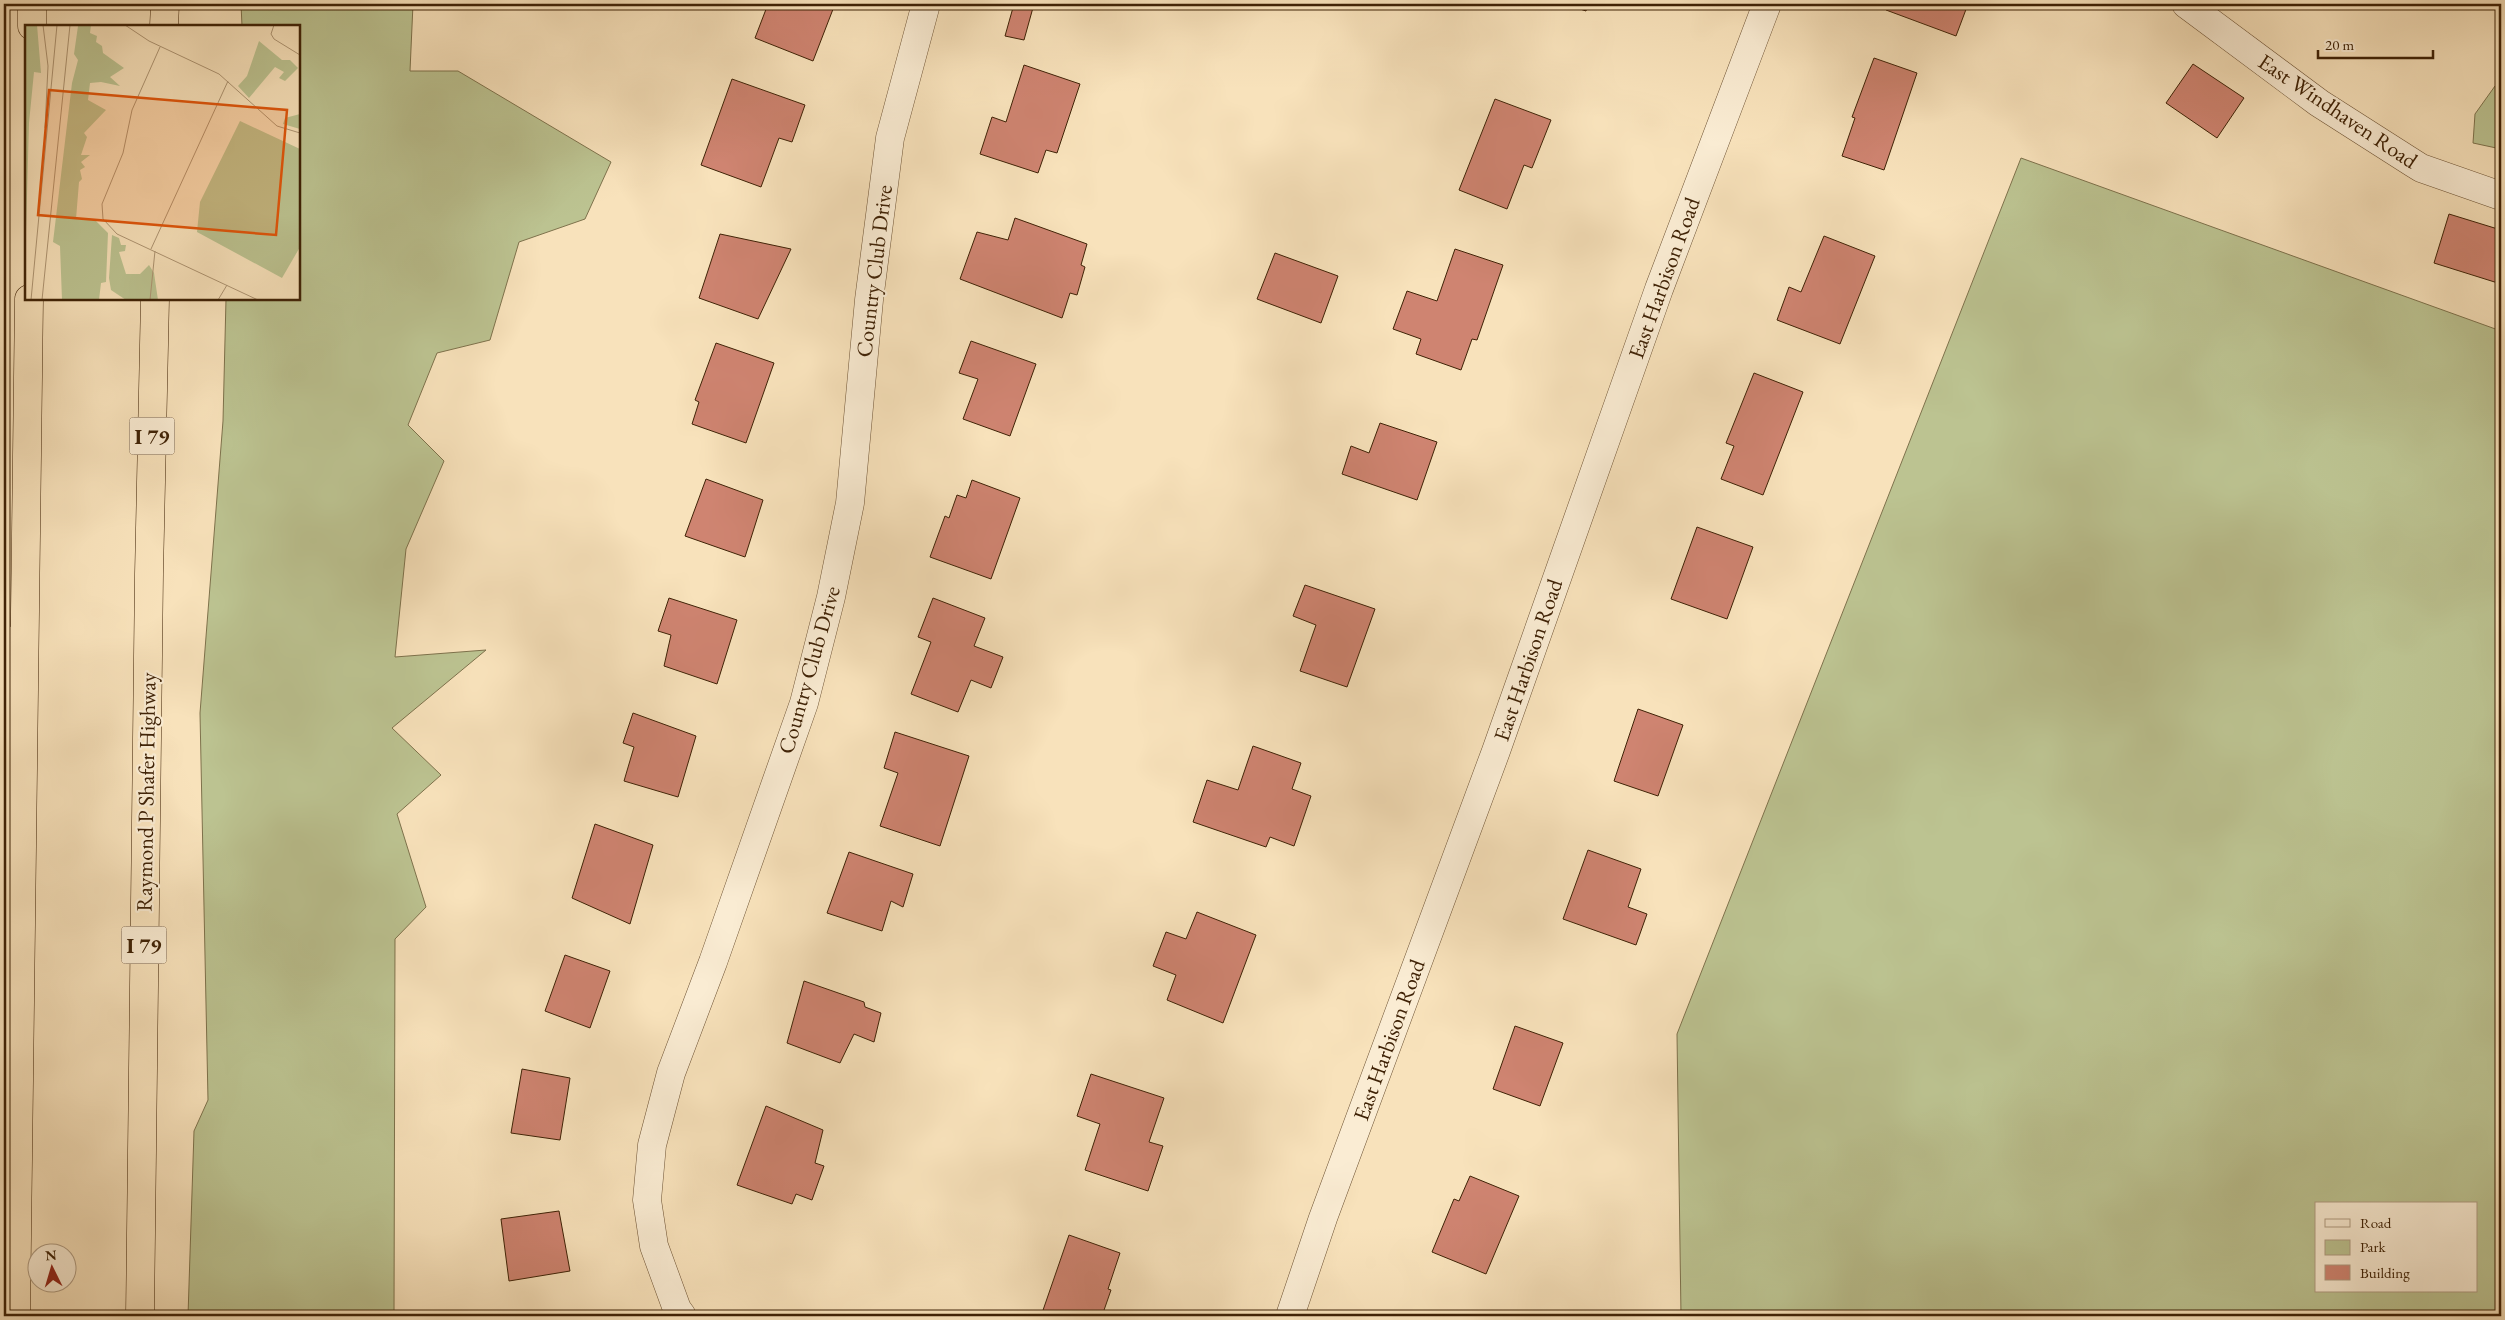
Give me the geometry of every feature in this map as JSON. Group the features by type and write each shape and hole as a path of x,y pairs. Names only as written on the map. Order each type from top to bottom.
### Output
{"highway":[{"path":"32,4 32,25"},
{"path":"160,4 162,25"},
{"path":"162,25 165,4"},
{"path":"16,1316 29,300"},
{"name":"Raymond P Shafer Highway","path":"140,1316 149,574 155,300"},
{"path":"4,639 20,953"}],"street":[{"name":"Country Club Drive","path":"682,1316 677,1309 654,1246 647,1200 652,1145 671,1073 714,962 804,703 831,597 850,502 869,300 890,138 926,4"},
{"name":"East Harbison Road","path":"1290,1316 1322,1218 1496,751 1658,289 1767,4"},
{"name":"East Windhaven Road","path":"2186,4 2319,103 2421,168 2501,196"}],"green space":[{"path":"241,4 413,4 410,71 458,71 611,162 585,219 519,242 490,340 437,353 408,425 444,461 406,549 395,657 486,650 392,728 441,775 397,814 426,907 395,939 394,1316 188,1316 194,1131 208,1100 200,713 223,421 226,300 300,300 300,25 242,25"},
{"path":"2501,84 2501,149 2473,143 2475,114 2495,86"},
{"path":"2021,158 2501,331 2501,1316 1681,1316 1677,1034"}],"building":[{"path":"768,4 835,4 813,61 755,38"},
{"path":"1014,4 1034,4 1024,40 1005,36"},
{"path":"1565,4 1588,4 1586,11"},
{"path":"1888,4 1968,4 1956,36 1886,10"},
{"path":"1874,58 1917,73 1884,170 1842,156 1855,118 1852,117"},
{"path":"2193,64 2244,98 2217,138 2166,103"},
{"path":"1024,65 1080,84 1057,153 1046,150 1038,173 980,154 992,117 1006,122"},
{"path":"732,79 805,105 792,142 779,138 761,187 701,165"},
{"path":"1495,99 1551,120 1532,168 1524,165 1507,209 1459,190"},
{"path":"2449,214 2501,230 2501,284 2434,263"},
{"path":"1015,218 1087,244 1081,265 1085,267 1077,295 1070,293 1062,318 960,279 977,232 1008,240"},
{"path":"720,234 791,249 758,319 699,298"},
{"path":"1824,236 1875,256 1840,344 1777,320 1789,287 1801,292"},
{"path":"1455,249 1503,265 1477,340 1472,339 1461,370 1416,354 1421,339 1393,329 1407,291 1437,301"},
{"path":"1275,253 1338,276 1321,323 1257,299"},
{"path":"971,341 1036,364 1010,436 963,419 978,379 959,373"},
{"path":"716,343 774,363 746,443 692,424 699,402 695,400"},
{"path":"1754,373 1803,392 1763,495 1721,479 1734,446 1726,443"},
{"path":"1380,423 1437,442 1417,500 1342,474 1351,446 1369,453"},
{"path":"706,479 763,500 745,557 685,536"},
{"path":"972,480 1020,498 991,579 930,557 945,516 949,518 957,495 966,498"},
{"path":"1697,527 1753,547 1727,619 1671,599"},
{"path":"1305,585 1375,609 1347,687 1300,671 1316,625 1293,616"},
{"path":"669,598 737,620 717,684 664,666 671,635 658,631"},
{"path":"933,598 985,618 974,646 1003,657 991,688 971,680 958,712 911,694 931,642 918,637"},
{"path":"1638,709 1683,725 1658,796 1614,781"},
{"path":"633,713 696,736 678,797 624,781 634,747 623,743"},
{"path":"895,732 969,756 940,846 880,826 898,773 884,768"},
{"path":"1253,746 1301,763 1292,789 1311,796 1294,846 1270,837 1266,847 1193,822 1207,780 1238,790"},
{"path":"595,824 653,845 630,924 572,898"},
{"path":"1588,850 1641,869 1628,907 1647,914 1636,945 1563,919"},
{"path":"849,852 913,874 903,907 891,901 882,931 827,913"},
{"path":"1197,912 1256,935 1223,1023 1167,1000 1176,975 1153,966 1166,932 1186,939"},
{"path":"565,955 610,971 590,1028 545,1011"},
{"path":"804,981 864,1002 865,1007 881,1013 874,1042 854,1034 840,1063 787,1043"},
{"path":"1515,1026 1563,1043 1540,1106 1493,1089"},
{"path":"522,1069 570,1078 560,1140 511,1133"},
{"path":"1091,1074 1164,1098 1149,1142 1163,1146 1148,1191 1085,1170 1100,1124 1077,1116"},
{"path":"766,1106 823,1130 815,1163 824,1166 812,1200 796,1194 792,1204 737,1185"},
{"path":"1470,1176 1519,1196 1486,1274 1432,1252 1454,1199 1459,1201"},
{"path":"559,1211 570,1271 509,1281 501,1219"},
{"path":"1069,1235 1120,1253 1108,1289 1111,1290 1102,1316 1041,1316"}]}
